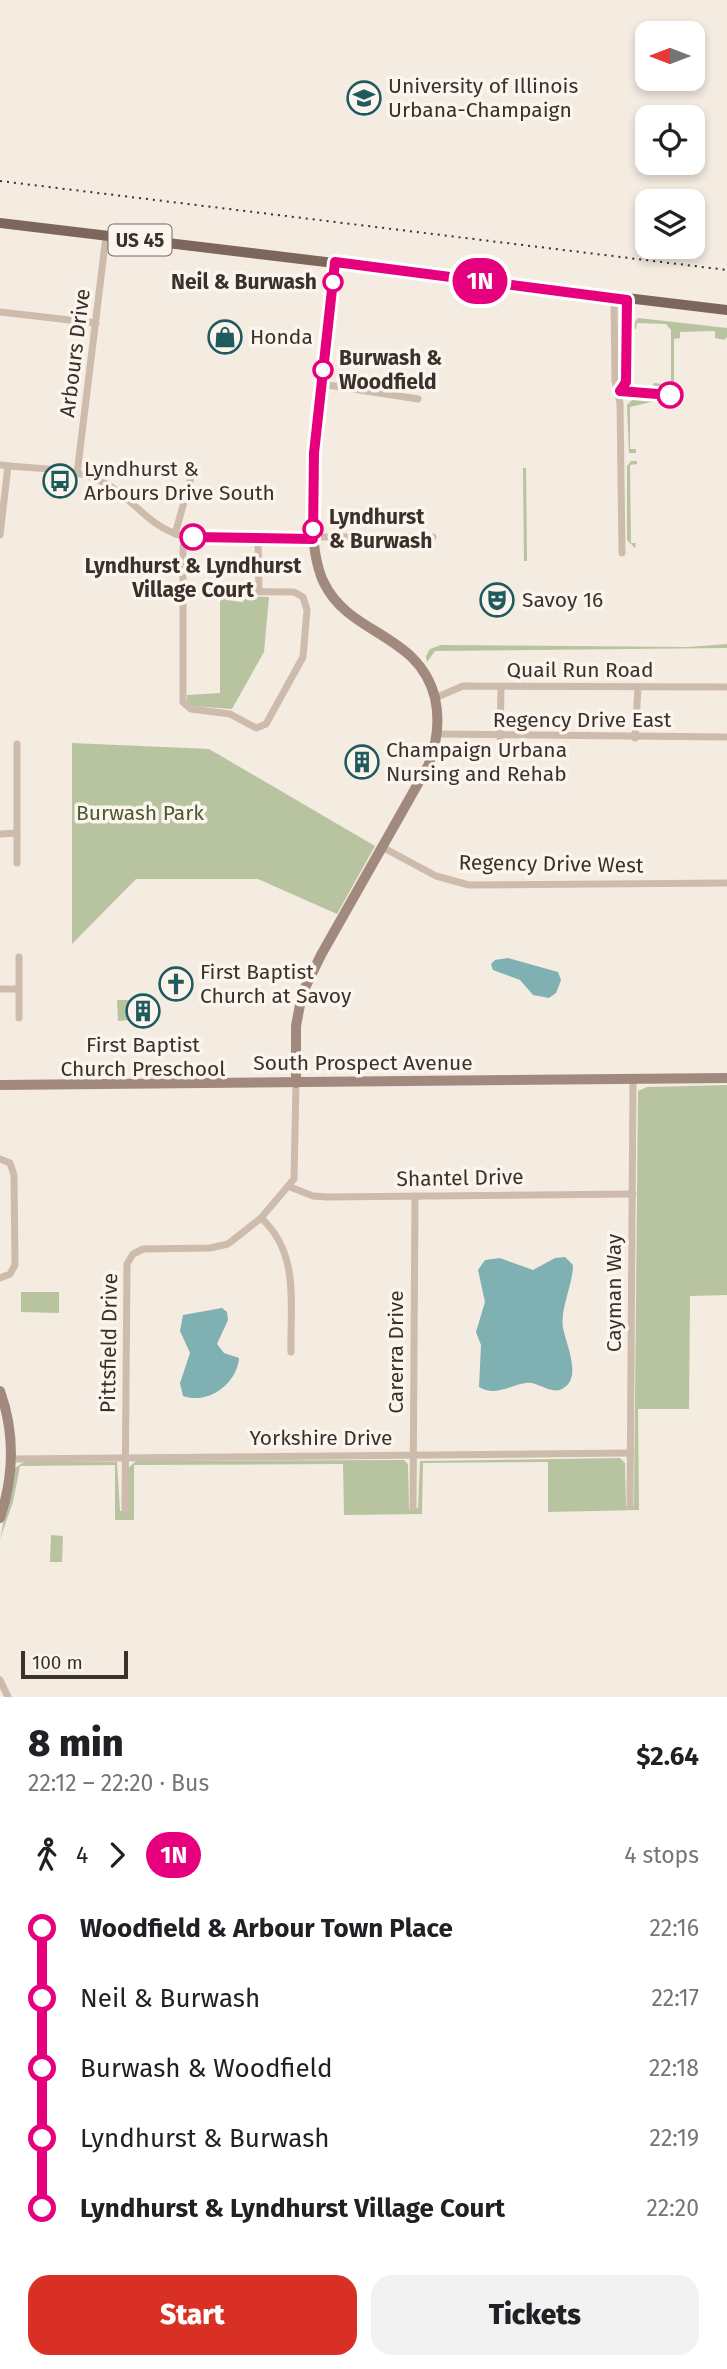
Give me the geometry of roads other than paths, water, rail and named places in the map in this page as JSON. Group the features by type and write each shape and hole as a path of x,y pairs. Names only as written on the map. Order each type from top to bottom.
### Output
{"main road":[{"name":"US 45","path":"0,223 727,310"}],"street":[{"name":"Arbours Drive","path":"77,474 106,236"},
{"path":"290,1187 297,1161 296,1027 303,994 321,955 428,766 437,734 435,698 427,677 411,655 335,601 318,572 313,539 314,453 335,262"},
{"path":"614,298 615,381 620,391 622,553"},
{"path":"620,391 626,382 627,300"},
{"path":"0,312 96,323"},
{"path":"321,384 418,400"},
{"path":"0,535 4,466 77,474 112,487 146,519 185,537 433,537"},
{"path":"175,534 192,474"},
{"path":"183,590 298,593 306,603 301,663 266,724 256,728 230,714 191,709 183,702 183,590 185,537"},
{"path":"258,539 259,591"},
{"name":"Quail Run Road","path":"435,698 463,686 500,689 727,687"},
{"path":"635,738 638,688"},
{"path":"500,689 500,737"},
{"name":"Regency Drive East","path":"437,734 500,737 587,734 635,738 727,737"},
{"path":"17,744 17,863"},
{"path":"0,834 17,833"},
{"name":"Regency Drive West","path":"382,846 436,876 469,885 727,883"},
{"path":"19,957 19,1018"},
{"path":"0,989 19,989"},
{"name":"South Prospect Avenue","path":"0,1085 727,1078"},
{"name":"Cayman Way","path":"630,1506 633,1080"},
{"path":"0,1159 10,1163 14,1175 15,1265 10,1275 0,1278"},
{"name":"Shantel Drive","path":"290,1187 313,1196 632,1194"},
{"name":"Pittsfield Drive","path":"125,1510 126,1268 129,1259 143,1249 211,1248 228,1244 261,1218 290,1187"},
{"name":"Carerra Drive","path":"413,1508 415,1196"},
{"path":"261,1218 282,1241 290,1266 290,1352"},
{"path":"0,1391 9,1426 12,1459 0,1518"},
{"name":"Yorkshire Drive","path":"12,1459 631,1453"},
{"path":"0,1680 8,1697"}],"water":[{"path":"508,958 558,972 561,980 556,993 549,998 533,995 520,980 493,970 491,964 495,960"},
{"path":"565,1257 573,1265 563,1320 572,1361 568,1384 558,1390 530,1383 497,1391 479,1387 481,1345 476,1332 485,1302 478,1270 485,1260 500,1258 533,1270 555,1258"},
{"path":"222,1308 227,1312 228,1320 217,1344 224,1353 239,1358 237,1367 227,1384 211,1395 202,1398 183,1396 180,1383 190,1353 180,1331 183,1315"}],"railway":[{"path":"0,181 727,270"}],"place":[{"name":"University of Illinois Urbana-Champaign","path":"364,98"},
{"name":"Neil & Burwash","path":"333,282"},
{"name":"Honda","path":"225,337"},
{"name":"Burwash & Woodfield","path":"323,370"},
{"name":"Lyndhurst & Arbours Drive South","path":"60,481"},
{"name":"Lyndhurst & Burwash","path":"313,529"},
{"name":"Lyndhurst & Lyndhurst Village Court","path":"193,537"},
{"name":"Savoy 16","path":"497,600"},
{"name":"Champaign Urbana Nursing and Rehab","path":"362,762"},
{"name":"First Baptist Church at Savoy","path":"176,984"},
{"name":"First Baptist Church Preschool","path":"143,1011"}],"park label":[{"name":"Burwash Park","path":"140,813"}]}
